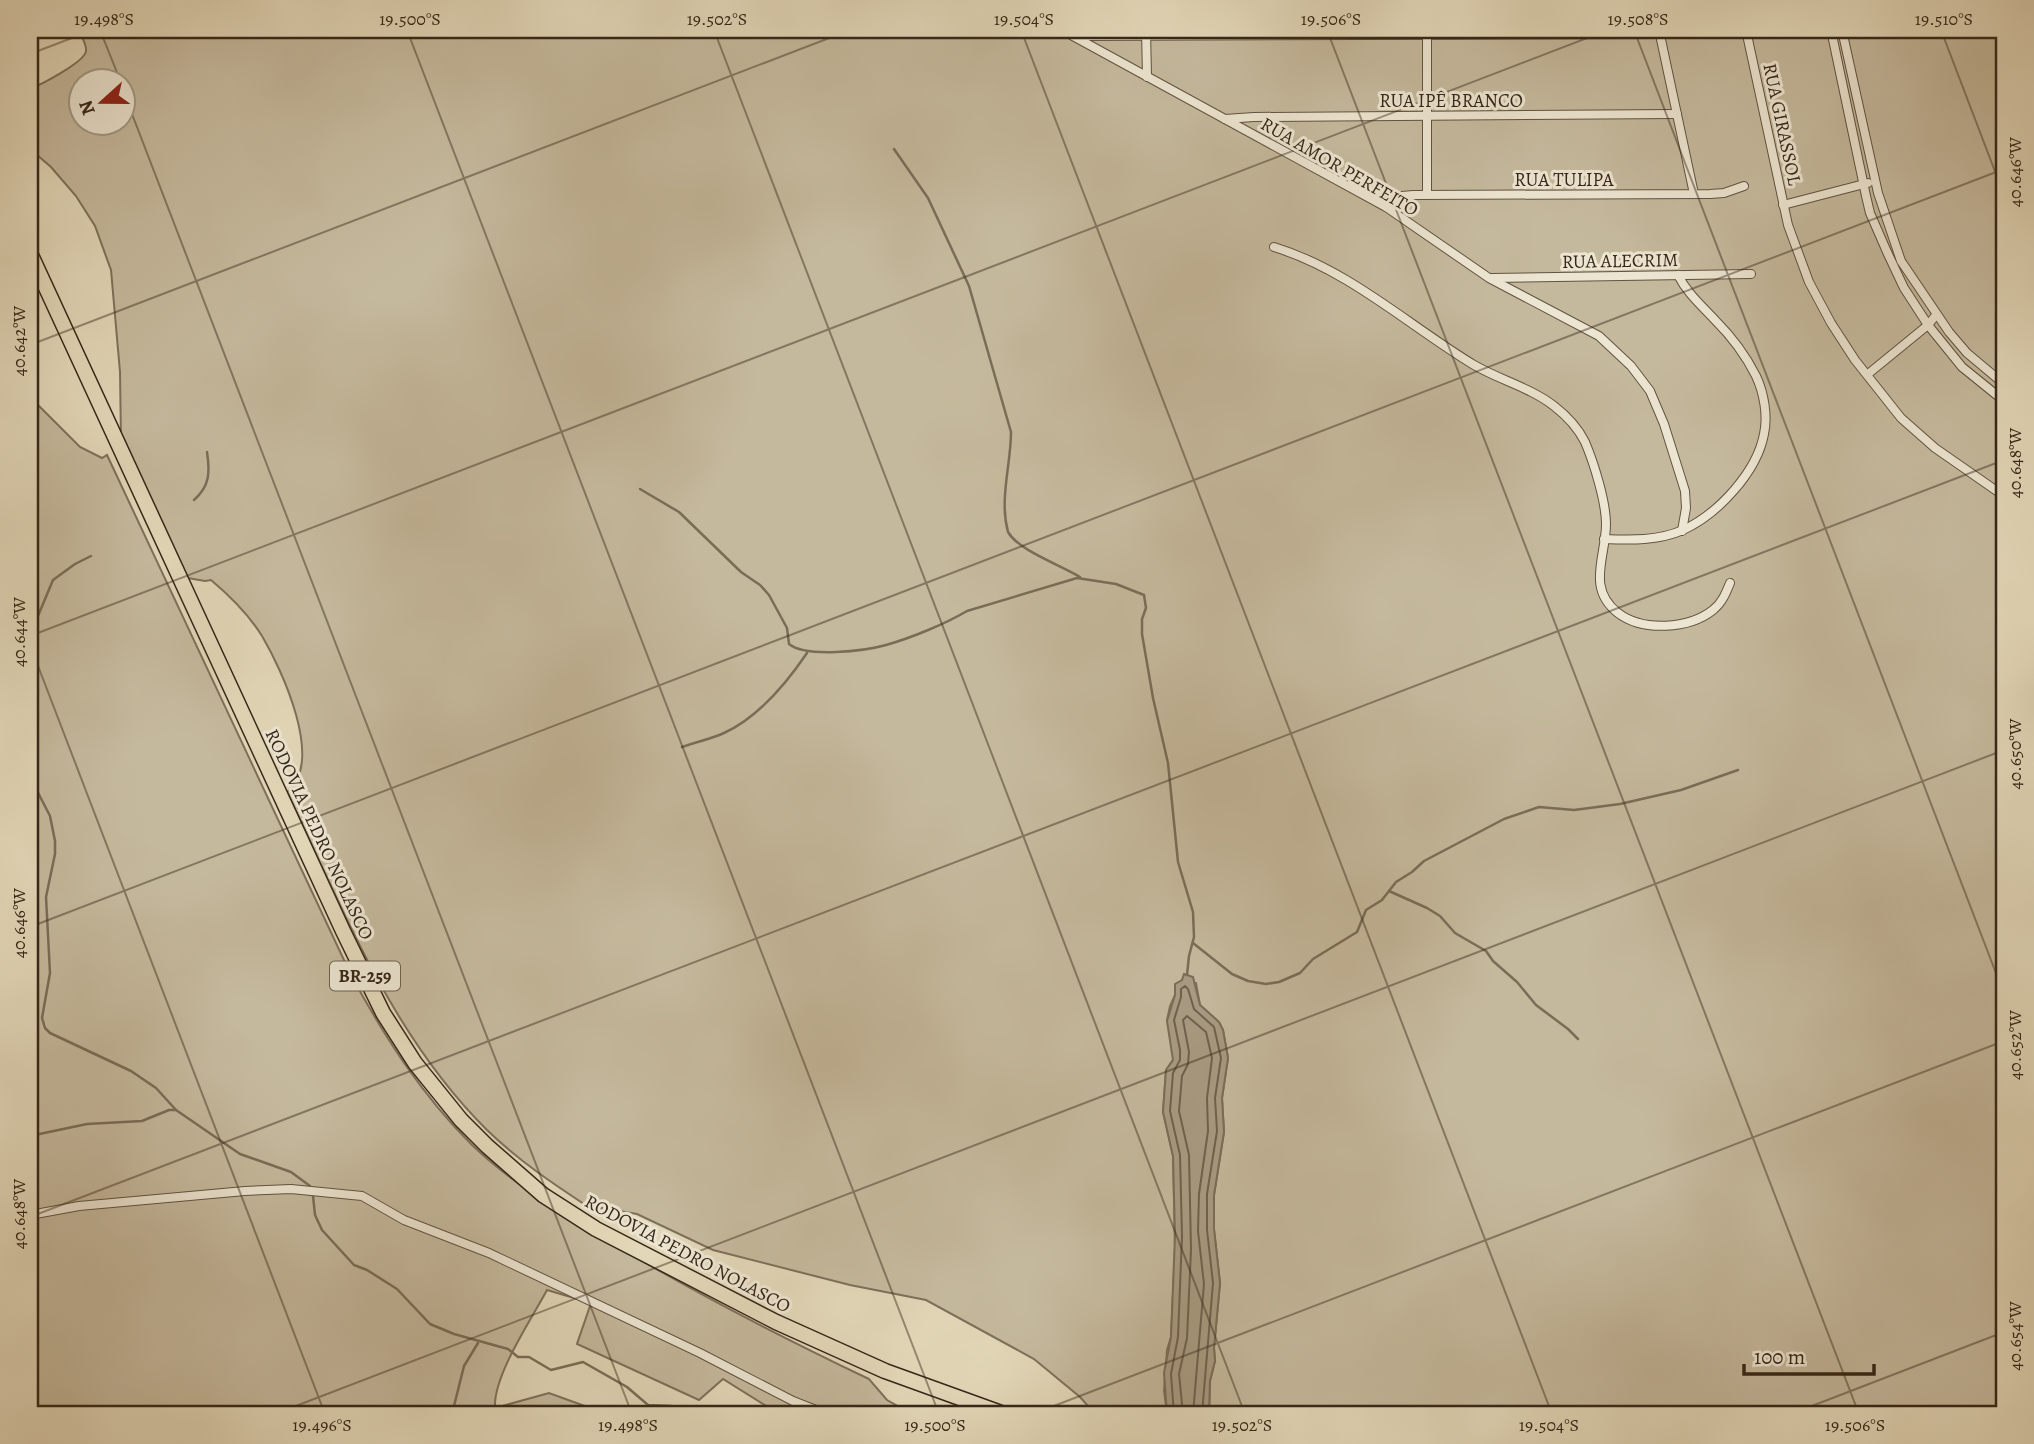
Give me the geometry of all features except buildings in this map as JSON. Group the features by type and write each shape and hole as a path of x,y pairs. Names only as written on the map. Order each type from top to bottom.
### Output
{"highway":[{"name":"RODOVIA PEDRO NOLASCO","path":"30,253 343,931 397,1037 441,1097 487,1146 543,1195 596,1229 810,1338 885,1371 1004,1414"}],"street":[{"name":"RUA AMOR PERFEITO","path":"1062,30 1386,207 1489,278 1599,336 1631,366 1655,402 1685,491 1686,508 1682,531"},
{"name":"RUA GIRASSOL","path":"1746,30 1788,225 1809,282 1830,323 1901,418 1935,448 2004,496"},
{"path":"1831,30 1870,213 1882,241 1904,288 1928,326 1962,367 2004,401"},
{"path":"1842,30 1875,181 1901,261 1936,315 1967,353 2004,384"},
{"path":"1073,36 1146,33 1660,31 1694,194"},
{"path":"1427,32 1427,195"},
{"path":"1146,33 1147,77"},
{"name":"RUA IPÊ BRANCO","path":"1226,119 1676,114"},
{"path":"1783,205 1875,181"},
{"name":"RUA TULIPA","path":"1386,207 1402,196 1694,194 1724,193 1744,186"},
{"path":"1274,247 1300,255 1368,293 1475,365 1552,405 1564,415 1584,440 1589,455 1606,523 1599,565 1601,591 1617,612 1652,625 1686,623 1713,610 1730,583"},
{"name":"RUA ALECRIM","path":"1489,278 1751,274"},
{"path":"1604,539 1652,539 1682,531 1696,523 1721,503 1745,475 1761,447 1765,416 1757,378 1744,354 1688,292 1678,275"},
{"path":"1868,374 1928,326 1936,315"},
{"path":"30,1215 79,1206 245,1191 291,1189 362,1196 404,1220 489,1252 700,1353 793,1401 826,1414"}],"shaded area":[{"path":"79,30 2004,30 2004,1414 1209,1414 1220,1283 1214,1229 1214,1195 1224,1132 1222,1098 1228,1058 1223,1030 1219,1022 1200,1005 1196,983 1182,980 1170,1006 1167,1020 1173,1060 1166,1070 1163,1112 1173,1156 1175,1250 1171,1337 1167,1350 1164,1391 1167,1414 1095,1414 1080,1397 1034,1359 926,1300 850,1285 713,1250 637,1214 602,1208 593,1210 538,1173 487,1130 453,1093 397,1013 350,926 287,792 298,778 302,760 301,738 289,692 280,670 257,628 232,599 211,580 188,578 121,440 120,372 111,270 95,226 76,196 51,167 30,149 30,89 66,69 66,136 136,136 136,66 71,66 84,56 85,43"},
{"path":"30,397 80,447 102,458 107,455 351,975 405,1064 453,1125 502,1171 570,1218 703,1295 869,1379 887,1400 912,1414 779,1414 723,1379 699,1400 577,1344 591,1303 547,1290 506,1365 496,1395 495,1408 549,1393 607,1414 30,1414"}],"water":[{"path":"1184,974 1193,977 1200,1005 1219,1022 1228,1058 1222,1098 1224,1132 1214,1195 1214,1229 1220,1283 1209,1414 1167,1414 1164,1373 1171,1337 1175,1236 1173,1156 1163,1112 1166,1070 1173,1060 1167,1021 1175,995 1175,984 1182,980"}],"waterway":[{"path":"894,149 928,198 969,286 1011,432 1005,495 1008,532 1021,545 1080,577"},
{"path":"194,500 208,478 207,452"},
{"path":"640,489 679,512 741,572 760,585 769,595 787,628 789,644 808,651 851,651 886,645 928,630 967,611 1077,578 1116,584 1144,595 1146,608 1142,619 1142,634 1168,763 1178,862 1193,912 1194,937 1187,975"},
{"path":"30,635 53,580 91,556"},
{"path":"682,747 724,733 749,718 781,688 807,653"},
{"path":"1193,943 1232,974 1248,981 1266,984 1279,982 1300,973 1313,959 1357,932 1366,910 1382,900 1396,882 1424,861 1504,819 1539,807 1574,810 1620,804 1681,790 1738,770"},
{"path":"30,777 50,816 55,841 46,897 50,973 42,1018 45,1028 50,1033 131,1071 156,1088 176,1110 240,1154 291,1172 310,1186"},
{"path":"1389,891 1440,916 1455,933 1486,951 1536,1005 1578,1039"},
{"path":"30,1136 87,1124 142,1121 169,1110 176,1110"},
{"path":"313,1196 315,1215 322,1230 354,1265 397,1289 430,1324 454,1334 508,1349 518,1357 529,1357 551,1370 583,1362 627,1387 648,1405 671,1406 703,1414"},
{"path":"452,1414 464,1366 478,1343"}]}
